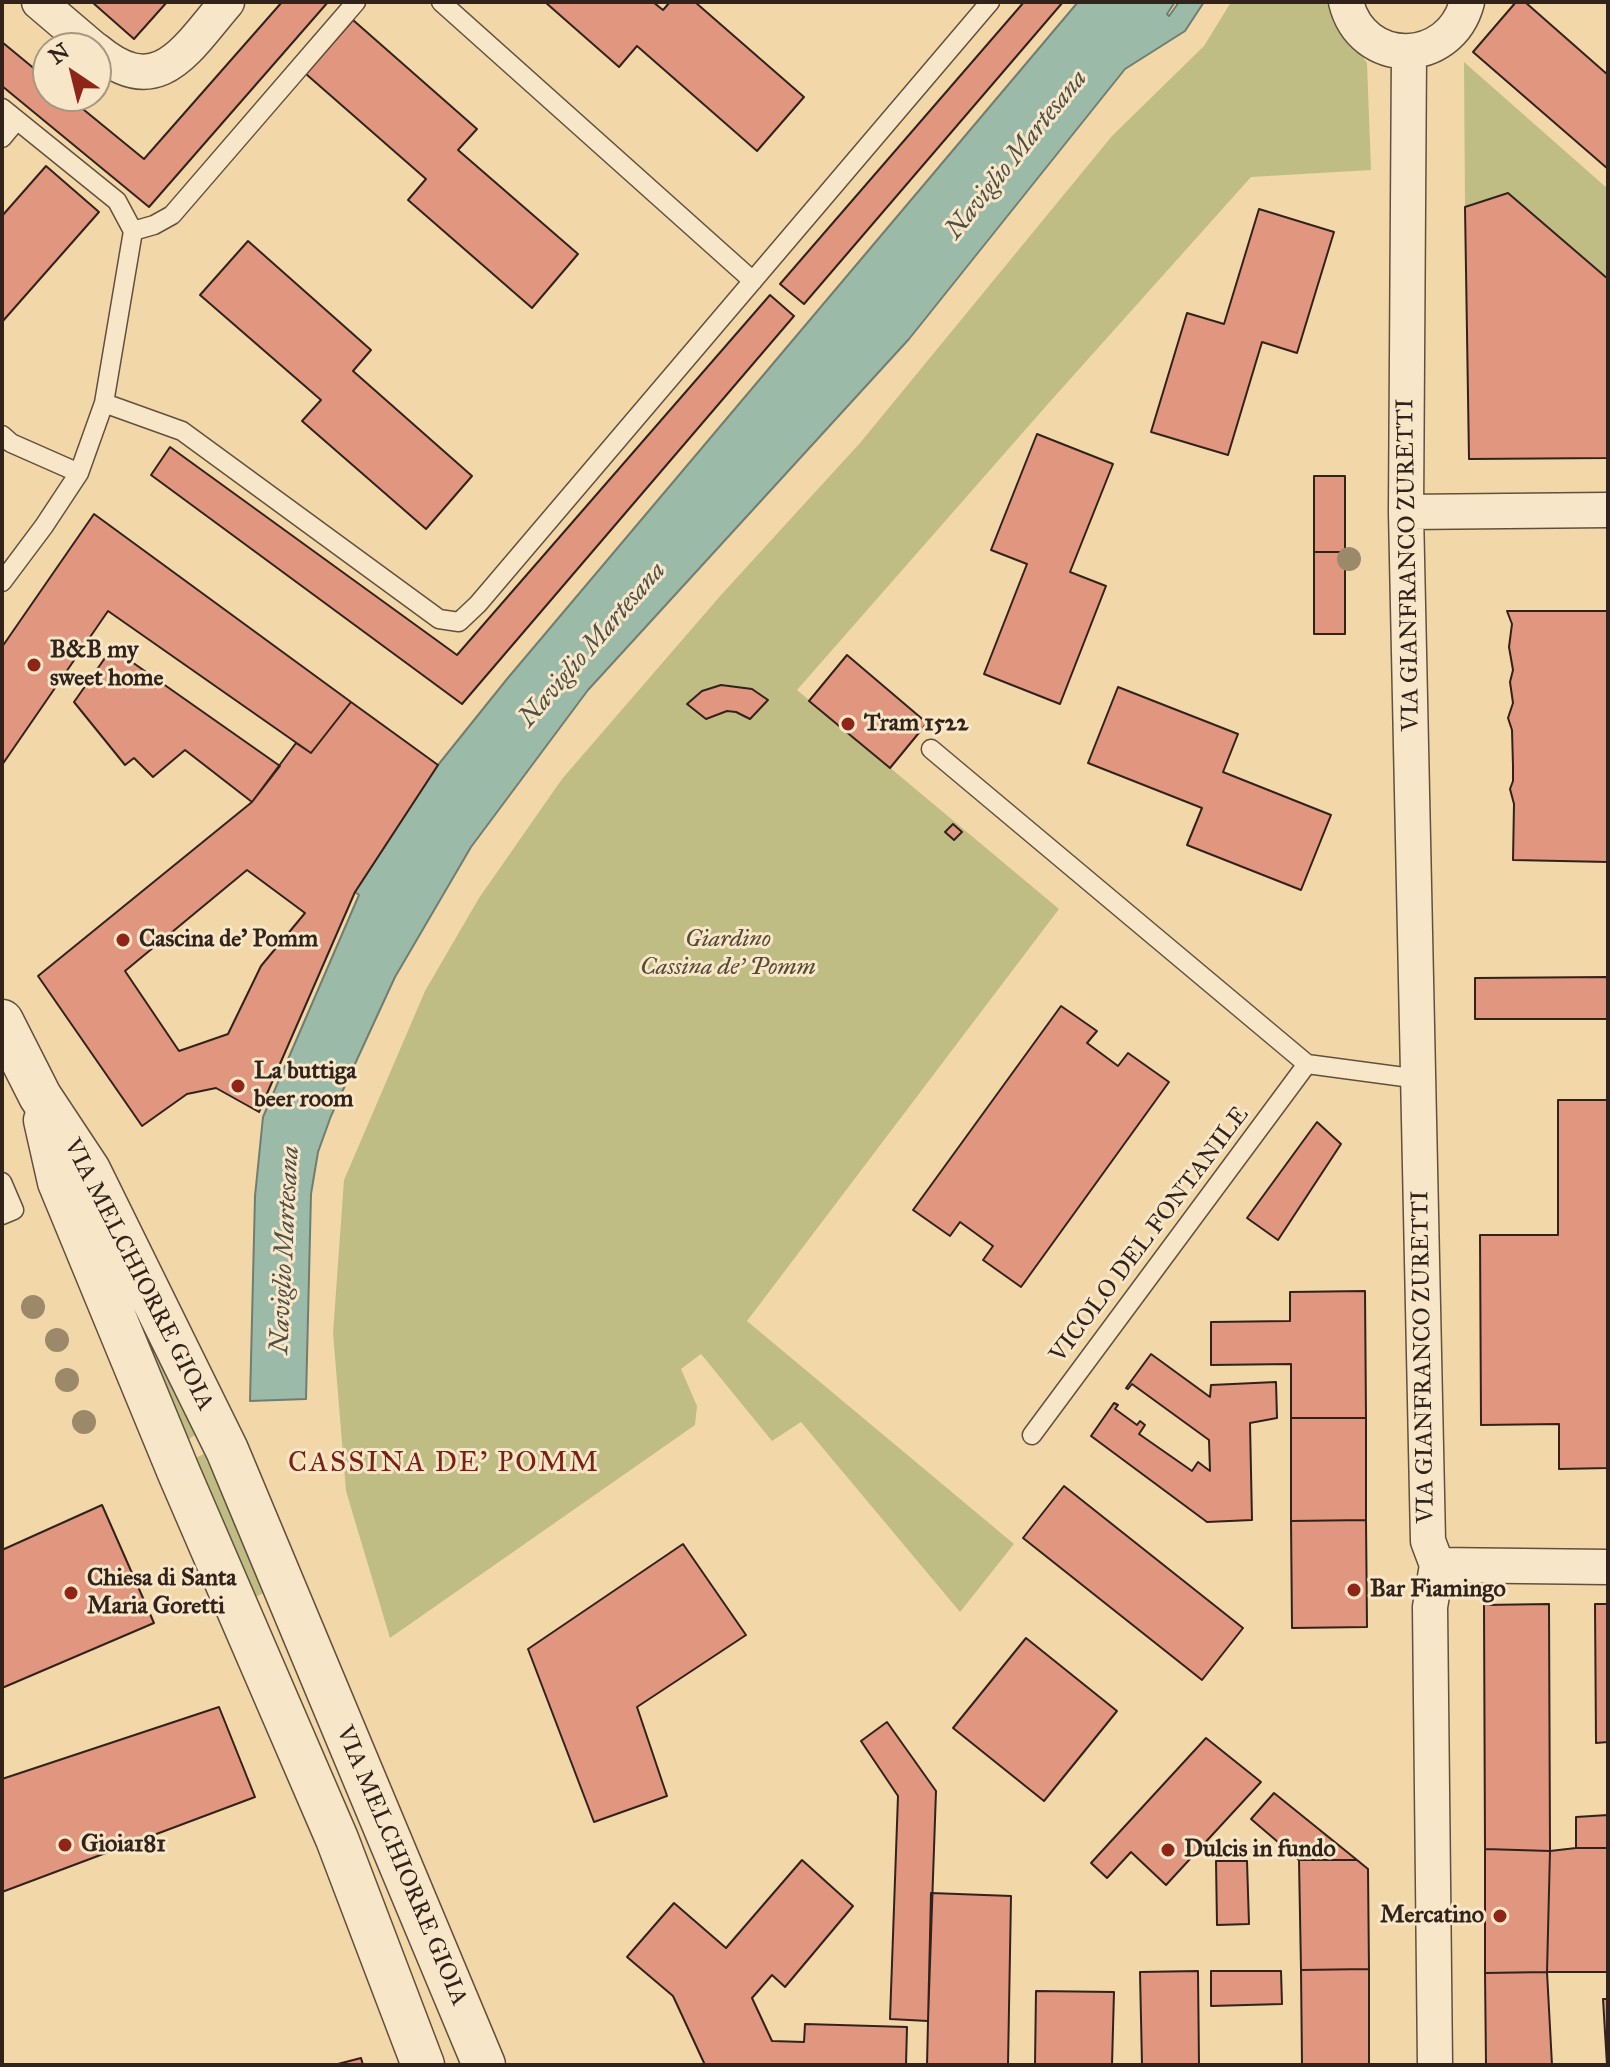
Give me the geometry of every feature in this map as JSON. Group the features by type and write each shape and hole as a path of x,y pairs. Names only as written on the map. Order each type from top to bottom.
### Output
{"street":[{"path":"39,2 75,32"},
{"path":"112,64 133,73 155,72 180,57 227,2"},
{"path":"1346,2 1355,24 1372,41 1393,50 1409,52 1432,46 1446,37 1461,18 1467,2"},
{"name":"VIA GIANFRANCO ZURETTI","path":"1409,52 1406,512 1428,1541 1437,1565 1430,1607 1435,2065"},
{"path":"1406,512 1608,510"},
{"path":"2,1021 40,1096"},
{"name":"VIA MELCHIORRE GIOIA","path":"40,1096 59,1182 179,1473 337,1839 423,2065"},
{"name":"VIA MELCHIORRE GIOIA","path":"40,1096 89,1170 227,1450 484,2065"},
{"path":"1437,1565 1608,1567"}],"lane":[{"path":"133,231 154,225 172,215 356,2"},
{"path":"441,2 753,281"},
{"path":"104,403 182,431 439,619 459,622 478,604 990,2"},
{"path":"2,108 117,201 133,231 104,403 79,473 2,582"},
{"path":"2,138 17,120"},
{"path":"2,435 11,443 79,473"},
{"path":"931,749 1307,1064 1419,1079"},
{"name":"VICOLO DEL FONTANILE","path":"1032,1435 1307,1064"},
{"path":"2,1182 14,1210 2,1215"}],"green space":[{"name":"Giardino Cassina de' Pomm","path":"1231,2 1326,2 1367,63 1371,170 1251,177 797,690 1059,909 747,1321 1014,1544 960,1612 801,1422 772,1441 701,1354 681,1369 697,1406 695,1425 390,1638 346,1491 333,1333 344,1180 425,991 479,898 562,779 721,595 860,443 1112,136 1204,46"},
{"path":"1464,62 1608,189 1608,279 1509,193 1465,207"},
{"path":"85,1197 195,1435 186,1441"},
{"path":"204,1454 264,1593 255,1597 195,1458"}],"water":[{"name":"Naviglio Martesana","path":"1078,2 1175,2 1167,14 1169,16 1179,2 1204,2 1185,31 1125,69 909,339 588,690 471,847 395,977 331,1116 318,1152 311,1194 306,1399 250,1401 255,1196 263,1117 359,895 355,892 438,765 507,679"}],"building":[{"path":"92,2 167,2 134,39"},
{"path":"282,2 328,2 149,207 34,112 87,112 144,159"},
{"path":"545,2 653,2 663,10 670,2 695,2 804,97 757,151 637,46 619,67"},
{"path":"1024,2 1063,2 804,304 780,284"},
{"path":"1516,2 1525,2 1608,75 1608,169 1473,52"},
{"path":"353,20 477,129 458,150 578,254 532,308 408,200 426,179 306,74"},
{"path":"2,42 32,67 32,111 2,86"},
{"path":"46,166 99,212 2,322 2,216"},
{"path":"1508,193 1608,279 1608,458 1469,459 1465,207"},
{"path":"1259,209 1334,232 1297,353 1262,342 1228,455 1151,432 1187,313 1224,324"},
{"path":"248,241 371,350 353,371 472,476 426,529 302,421 321,400 200,295"},
{"path":"770,295 794,316 462,704 151,475 170,447 457,655"},
{"path":"1037,434 1113,464 1070,572 1106,586 1060,704 984,674 1027,564 991,550"},
{"path":"1314,476 1345,476 1345,552 1314,552"},
{"path":"94,514 351,702 311,753 108,611 2,765 2,647"},
{"path":"1314,552 1345,552 1345,634 1314,634"},
{"path":"1507,611 1608,611 1608,862 1513,860 1514,804 1510,789 1513,781 1512,730 1508,718 1513,703 1509,647 1512,624"},
{"path":"112,648 280,766 252,802 185,750 153,777 134,758 125,765 74,702"},
{"path":"847,655 927,723 890,768 809,701"},
{"path":"721,685 752,689 768,700 750,719 727,711 706,719 687,704 702,691"},
{"path":"1118,687 1238,734 1223,772 1331,815 1301,890 1187,845 1202,808 1088,763"},
{"name":"Cascina de' Pomm","path":"351,702 438,765 355,892 259,1112 216,1088 187,1094 142,1126 38,976 252,802 296,743 311,753","holes":["247,870 305,913 261,966 228,1034 179,1051 125,971"]},
{"path":"953,824 962,832 954,840 945,832"},
{"path":"1608,977 1608,1019 1475,1019 1475,978"},
{"path":"1061,1006 1097,1031 1087,1043 1118,1066 1128,1053 1169,1082 1021,1287 983,1260 993,1246 960,1222 950,1236 913,1210"},
{"path":"1558,1100 1608,1100 1608,1468 1559,1469 1559,1424 1481,1425 1480,1235 1558,1235"},
{"path":"1317,1122 1341,1144 1278,1240 1247,1218"},
{"path":"1365,1291 1366,1418 1291,1418 1291,1364 1211,1365 1211,1322 1290,1321 1290,1292"},
{"path":"1151,1354 1210,1397 1211,1385 1276,1382 1277,1418 1250,1423 1252,1520 1207,1522 1091,1436 1114,1403 1118,1405 1115,1409 1137,1425 1140,1421 1145,1425 1139,1434 1192,1471 1198,1462 1210,1471 1209,1440 1132,1384 1126,1388"},
{"path":"1291,1418 1366,1418 1366,1520 1291,1521"},
{"path":"1064,1486 1243,1628 1202,1680 1023,1538"},
{"name":"Chiesa di Santa Maria Goretti","path":"102,1505 154,1623 2,1688 2,1550"},
{"path":"1366,1520 1367,1627 1292,1628 1291,1521"},
{"path":"683,1544 746,1635 637,1707 667,1796 594,1822 528,1649"},
{"path":"1549,1604 1550,1851 1485,1849 1484,1605"},
{"path":"1595,1604 1608,1604 1608,1742 1596,1743"},
{"path":"1026,1638 1117,1711 1044,1801 953,1728"},
{"name":"Gioia181","path":"219,1707 255,1797 2,1892 2,1779"},
{"path":"887,1722 936,1791 928,2021 890,2019 898,1796 861,1741"},
{"path":"1206,1738 1261,1782 1166,1885 1131,1852 1107,1878 1091,1863"},
{"path":"1274,1793 1357,1860 1299,1860 1251,1819"},
{"path":"1608,1815 1608,1848 1576,1848 1576,1817"},
{"path":"1608,1848 1608,1972 1547,1972 1550,1851"},
{"path":"1485,1849 1550,1851 1547,1972 1485,1973"},
{"path":"802,1860 853,1906 785,1987 772,1975 752,1998 772,2041 804,2042 805,2024 907,2027 906,2065 705,2065 673,1996 627,1957 674,1903 726,1948"},
{"path":"1299,1860 1357,1860 1368,1869 1369,1969 1301,1970"},
{"path":"1216,1861 1247,1861 1249,1924 1217,1925"},
{"path":"931,1893 1011,1896 1008,2065 927,2065"},
{"path":"1369,1969 1369,2065 1302,2065 1301,1970"},
{"path":"1198,1971 1199,2065 1142,2065 1140,1972"},
{"path":"1211,1971 1281,1971 1282,2004 1211,2006"},
{"path":"1547,1972 1552,2065 1486,2065 1485,1973"},
{"path":"1036,1991 1114,1992 1112,2065 1035,2065"},
{"path":"1603,1999 1608,1999 1608,2065 1607,2065"},
{"path":"361,2058 363,2065 334,2065"}],"place":[{"name":"B&B my sweet home","path":"34,665"},
{"name":"Tram 1522","path":"848,724"},
{"name":"Cascina de' Pomm","path":"123,940"},
{"name":"La buttiga beer room","path":"238,1086"},
{"name":"Bar Fiamingo","path":"1354,1590"},
{"name":"Chiesa di Santa Maria Goretti","path":"71,1593"},
{"name":"Gioia181","path":"65,1845"},
{"name":"Dulcis in fundo","path":"1168,1850"},
{"name":"Mercatino","path":"1500,1916"}],"district":[{"name":"CASSINA DE' POMM","path":"444,1464"}]}
